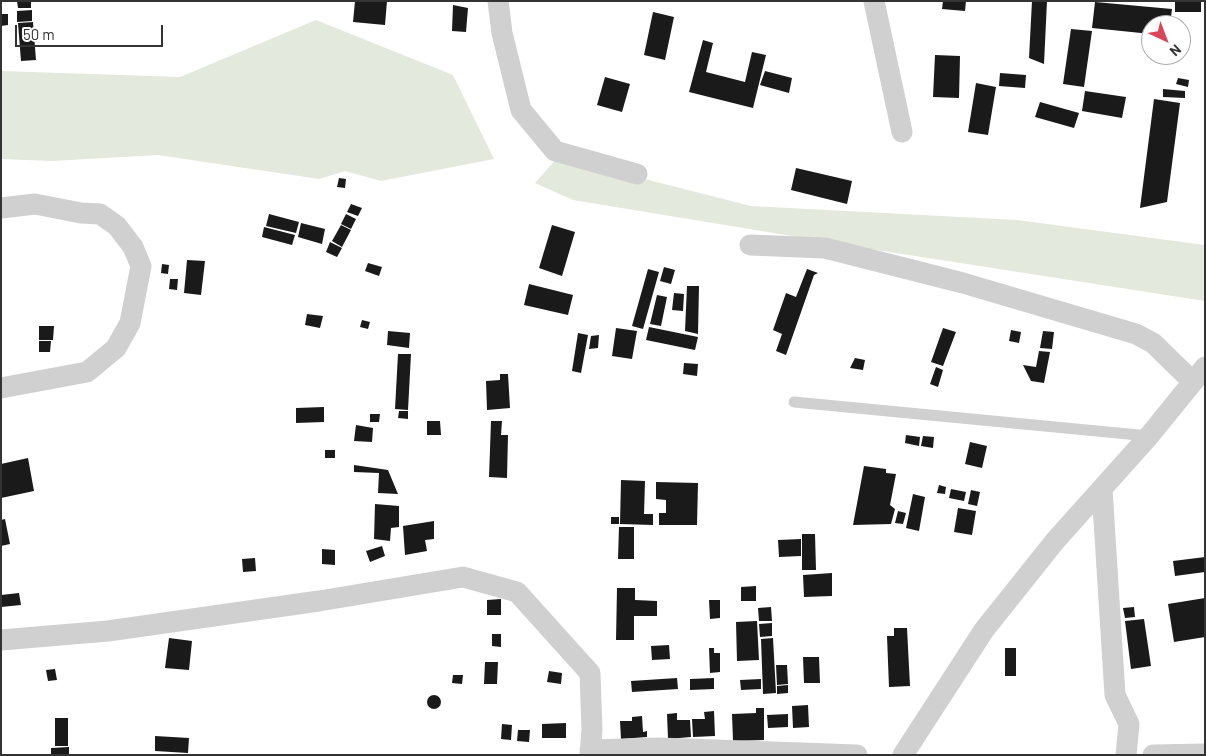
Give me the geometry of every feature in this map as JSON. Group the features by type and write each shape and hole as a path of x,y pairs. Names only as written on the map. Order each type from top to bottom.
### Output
{"street":[{"path":"498,1 502,33 521,110 555,151 637,174"},
{"path":"874,1 902,132"},
{"path":"1,208 35,204 81,213 100,214 117,226 133,247 141,266 130,323 116,348 88,372 1,388"},
{"path":"750,246 825,248 963,283 1136,334 1199,375 1149,436 1055,541 984,630 903,755"},
{"path":"1102,489 1115,695 1129,724 1126,755"},
{"path":"1,640 108,631 319,601 463,577 517,592 590,673 592,730 590,753 660,748 857,755"},
{"path":"1153,755 1205,754"}],"lane":[{"path":"794,402 1149,436"}],"shaded area":[{"path":"316,20 453,75 494,159 381,181 345,171 319,179 158,155 52,161 1,159 1,71 180,77"},
{"path":"558,157 751,206 1017,220 1205,245 1205,301 573,200 535,183"}],"building":[{"path":"17,1 31,1 31,8 18,8"},
{"path":"355,1 387,1 385,25 353,22"},
{"path":"943,1 966,1 965,11 942,9"},
{"path":"1032,1 1047,1 1044,64 1029,58"},
{"path":"1175,1 1201,1 1201,12 1175,12"},
{"path":"1095,2 1172,9 1171,15 1141,15 1141,33 1092,28"},
{"path":"453,5 468,8 466,32 452,31"},
{"path":"32,10 32,21 17,22 17,11"},
{"path":"653,12 674,17 665,60 644,55"},
{"path":"1,14 8,14 8,25 1,26"},
{"path":"33,22 36,60 21,61 18,23"},
{"path":"1071,29 1092,31 1084,87 1063,84"},
{"path":"703,40 713,43 706,72 745,82 752,52 766,55 753,108 689,92"},
{"path":"935,55 960,56 959,98 933,97"},
{"path":"765,71 792,78 789,93 760,85"},
{"path":"1000,73 1026,75 1025,88 999,86"},
{"path":"605,77 630,84 622,112 597,105"},
{"path":"1178,78 1189,80 1188,87 1176,84"},
{"path":"976,83 996,87 988,135 968,132"},
{"path":"1163,89 1185,91 1185,98 1163,97"},
{"path":"1085,91 1126,97 1122,118 1082,111"},
{"path":"1154,99 1180,103 1167,202 1140,208"},
{"path":"1040,102 1079,113 1074,128 1035,117"},
{"path":"796,168 852,181 847,204 791,190"},
{"path":"339,178 346,179 345,188 337,187"},
{"path":"351,204 362,208 358,216 347,212"},
{"path":"269,214 299,222 296,233 266,226"},
{"path":"346,214 356,219 351,229 341,224"},
{"path":"301,223 325,229 322,244 298,237"},
{"path":"341,225 351,230 342,247 332,241"},
{"path":"552,225 575,232 562,276 539,268"},
{"path":"264,227 295,235 292,245 262,237"},
{"path":"330,242 342,248 337,257 326,252"},
{"path":"187,260 205,261 201,295 184,293"},
{"path":"368,263 382,267 379,276 365,271"},
{"path":"162,264 169,265 168,274 161,273"},
{"path":"664,267 675,270 671,284 660,281"},
{"path":"648,269 659,272 643,329 632,326"},
{"path":"807,269 818,273 814,275 786,355 776,351 782,334 773,330 786,293 796,297"},
{"path":"170,279 178,279 177,290 169,289"},
{"path":"529,284 573,295 568,315 524,305"},
{"path":"687,286 699,286 698,334 685,331"},
{"path":"674,293 684,294 683,311 672,310"},
{"path":"657,295 667,297 661,326 650,324"},
{"path":"307,314 323,316 320,328 305,325"},
{"path":"362,320 370,322 368,329 360,327"},
{"path":"39,326 54,326 53,340 39,340"},
{"path":"649,327 698,337 695,350 646,340"},
{"path":"616,328 637,331 632,359 612,356"},
{"path":"943,328 956,332 943,366 931,362"},
{"path":"1011,330 1021,332 1019,343 1009,341"},
{"path":"388,331 410,333 409,348 387,345"},
{"path":"1043,331 1054,332 1052,349 1040,348"},
{"path":"578,333 588,335 581,373 572,371"},
{"path":"599,335 598,348 589,349 591,336"},
{"path":"39,341 51,341 50,352 39,352"},
{"path":"1039,351 1050,352 1044,383 1031,381 1023,365 1036,367"},
{"path":"398,354 411,354 408,410 395,409"},
{"path":"855,358 865,360 863,370 850,368"},
{"path":"684,363 698,364 697,376 683,374"},
{"path":"936,367 943,370 938,387 930,384"},
{"path":"500,374 508,374 510,408 487,410 486,381 500,380"},
{"path":"324,407 324,422 296,423 296,408"},
{"path":"399,411 408,411 408,419 398,418"},
{"path":"370,414 380,414 379,422 370,422"},
{"path":"427,421 440,421 441,435 427,435"},
{"path":"491,421 502,421 501,435 508,435 507,478 489,477"},
{"path":"356,425 373,428 372,442 354,441"},
{"path":"906,435 920,437 919,446 905,443"},
{"path":"923,436 934,437 933,448 921,446"},
{"path":"970,442 987,446 982,468 965,464"},
{"path":"325,450 335,450 335,458 325,458"},
{"path":"28,458 34,491 1,498 1,464"},
{"path":"354,465 388,470 398,494 378,493 379,473 354,472"},
{"path":"864,466 886,469 886,473 896,474 890,505 895,509 891,524 853,525"},
{"path":"621,480 645,481 644,514 653,514 653,525 620,524"},
{"path":"656,482 698,483 697,525 659,525 659,513 666,513 666,500 656,499"},
{"path":"939,485 946,487 945,494 937,493"},
{"path":"951,489 966,492 964,501 949,498"},
{"path":"971,490 980,492 977,506 968,504"},
{"path":"913,494 925,497 919,531 906,528"},
{"path":"375,504 399,506 399,527 391,528 390,541 374,539"},
{"path":"958,508 976,511 972,535 954,532"},
{"path":"898,511 906,513 903,524 895,523"},
{"path":"611,517 619,517 619,524 611,524"},
{"path":"5,519 10,544 1,546 1,520"},
{"path":"434,521 434,539 425,540 427,551 405,555 403,526"},
{"path":"619,527 634,527 634,559 618,559"},
{"path":"802,534 815,534 816,570 802,570"},
{"path":"801,539 801,556 779,557 778,540"},
{"path":"382,546 385,556 370,562 366,551"},
{"path":"322,549 335,550 335,565 322,564"},
{"path":"1205,557 1205,572 1175,576 1173,561"},
{"path":"255,558 256,571 243,572 242,559"},
{"path":"832,573 832,596 804,597 803,575"},
{"path":"756,586 756,601 741,601 741,587"},
{"path":"617,588 635,588 635,600 657,601 657,616 634,616 634,640 616,640"},
{"path":"19,593 21,605 1,607 1,595"},
{"path":"1205,598 1205,637 1174,642 1168,604"},
{"path":"501,599 501,615 487,615 487,600"},
{"path":"709,600 720,600 720,618 710,619"},
{"path":"771,607 772,621 759,621 758,608"},
{"path":"1134,607 1135,617 1125,618 1123,608"},
{"path":"1144,619 1151,666 1131,669 1125,621"},
{"path":"757,621 759,660 737,661 736,622"},
{"path":"772,623 772,636 760,637 759,624"},
{"path":"894,628 907,628 910,686 889,687 887,636 894,636"},
{"path":"492,634 501,634 501,647 492,646"},
{"path":"169,638 192,641 189,670 165,668"},
{"path":"773,638 776,693 763,694 761,639"},
{"path":"669,645 670,659 652,660 651,646"},
{"path":"709,648 714,648 714,653 720,653 720,672 710,673"},
{"path":"1005,648 1016,648 1016,676 1005,676"},
{"path":"803,657 819,657 820,683 804,683"},
{"path":"485,662 498,662 497,684 484,684"},
{"path":"776,665 787,665 788,684 777,685"},
{"path":"55,669 57,680 48,681 46,670"},
{"path":"549,671 562,673 561,684 547,682"},
{"path":"453,675 463,675 462,684 452,683"},
{"path":"677,678 678,689 632,692 631,681"},
{"path":"714,678 714,689 690,690 690,679"},
{"path":"761,679 761,689 741,690 740,680"},
{"path":"788,685 788,693 777,694 777,686"},
{"path":"431,695 437,695 441,702 437,709 431,709 427,705 427,699"},
{"path":"808,705 809,727 793,728 792,706"},
{"path":"756,708 764,708 764,740 733,741 732,714 756,713"},
{"path":"714,711 715,736 693,737 692,719 705,719 704,712"},
{"path":"677,713 677,720 690,720 691,737 668,739 667,714"},
{"path":"788,714 788,727 768,728 767,715"},
{"path":"642,716 643,732 647,731 647,737 621,739 620,721 632,721 632,717"},
{"path":"55,718 68,718 68,746 55,746"},
{"path":"566,723 566,738 542,738 542,724"},
{"path":"502,724 512,725 511,740 501,739"},
{"path":"518,730 530,730 529,742 517,741"},
{"path":"155,736 189,738 188,753 155,751"},
{"path":"69,747 69,755 51,755 51,748"}]}
